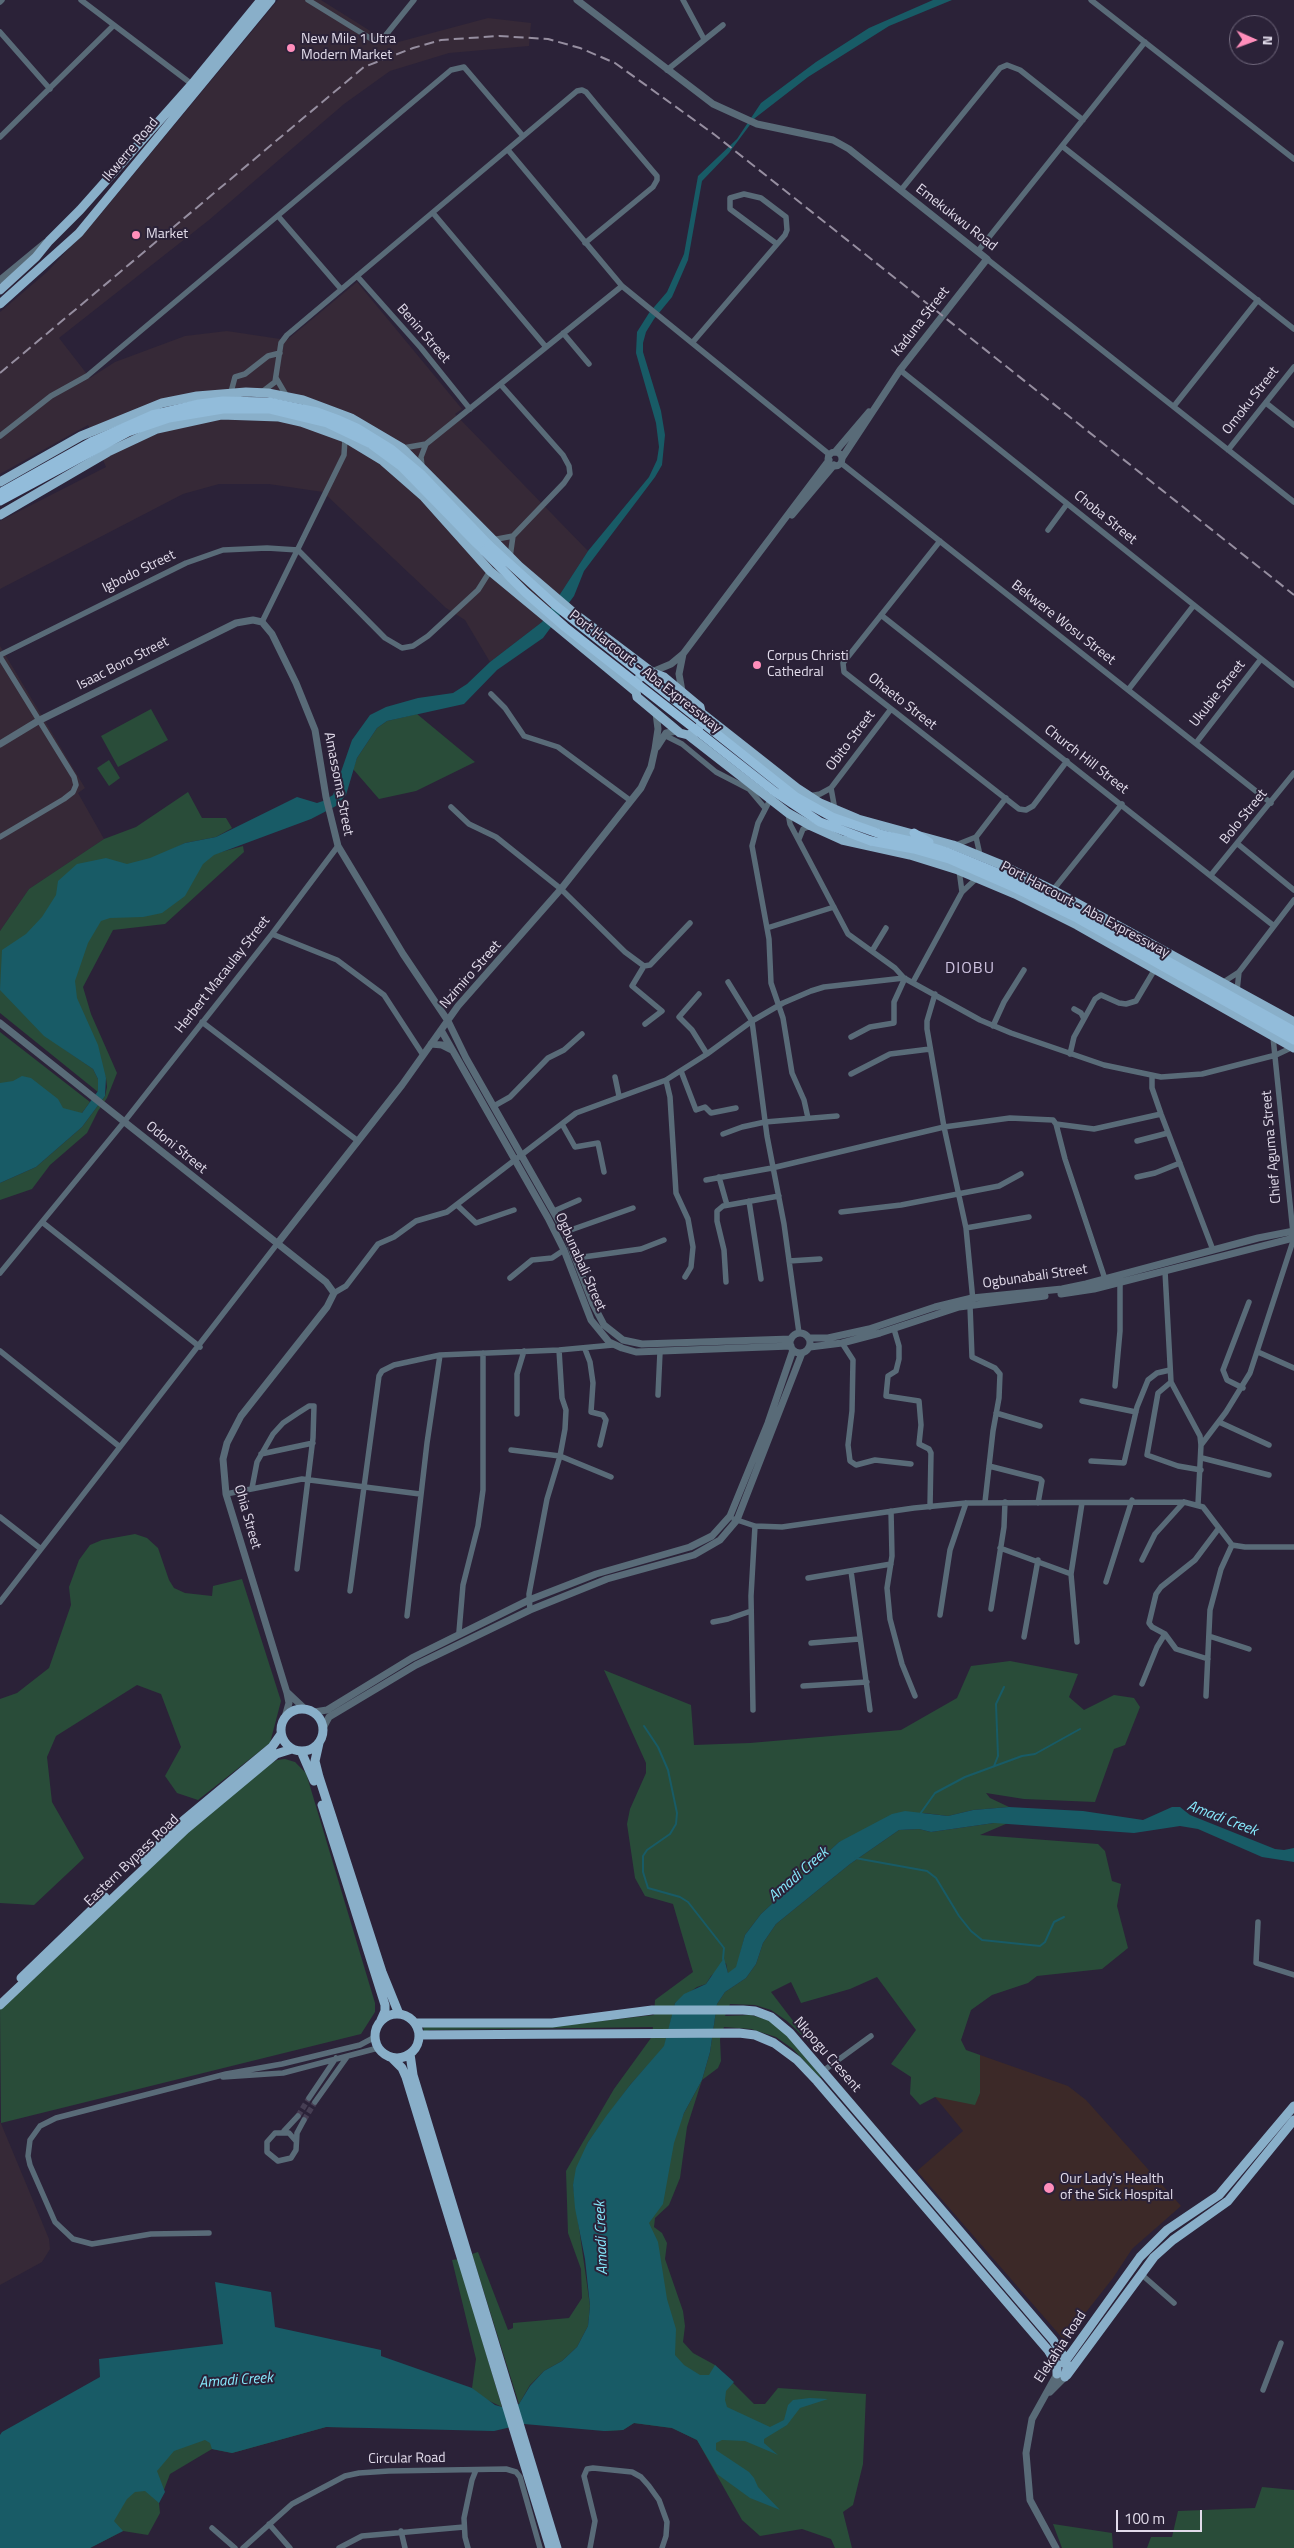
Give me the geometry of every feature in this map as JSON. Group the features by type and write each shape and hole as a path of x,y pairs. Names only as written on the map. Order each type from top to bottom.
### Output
{"highway":[{"name":"Port Harcourt - Aba Expressway","path":"0,501 114,430 174,409 223,401 269,402 317,412 357,428 391,449 488,545 561,610 789,792 832,817 882,835 950,849 1039,890 1263,1018 1294,1045"},
{"name":"Port Harcourt - Aba Expressway","path":"0,492 77,454"},
{"name":"Port Harcourt - Aba Expressway","path":"488,545 525,592 566,627 775,792 820,822 871,841 914,849 961,867 1070,915 1263,1018 1294,1030"},
{"path":"914,833 950,849"},
{"path":"910,855 961,867"}],"main road":[{"name":"Ikwerre Road","path":"0,304 79,234 261,0"},
{"name":"Ikwerre Road","path":"0,290 4,282 36,258 49,240 80,210 195,87 271,0"},
{"path":"4,282 16,291"},
{"path":"0,482 81,436 145,409 182,398 232,392 260,392 286,395 350,418 402,448 425,483 490,571 537,612 611,670 635,691 639,700 677,731 688,735 770,800 811,826 842,840 910,855"},
{"path":"0,515 131,439 173,424 221,415 269,416 301,422 345,438 425,483 488,545 510,557 553,596 652,672"},
{"path":"635,691 638,678 644,673 661,674 700,707 703,714 808,796 835,810 914,833"},
{"path":"688,735 700,728 703,714"},
{"path":"950,849 980,855 1053,890 1294,1022"},
{"path":"961,867 1047,910 1273,1037 1294,1045"},
{"path":"319,1743 311,1750 297,1750 286,1744 281,1734 281,1726 285,1717 292,1711 309,1710 320,1719 323,1728 315,1761 319,1777 382,1972 399,2014"},
{"name":"Eastern Bypass Road","path":"0,1998 184,1820 272,1746 281,1734"},
{"path":"297,1750 312,1774 380,1988 385,2008 375,2037 378,2048 402,2068 406,2077 508,2399"},
{"name":"Eastern Bypass Road","path":"0,2005 186,1829 276,1754 297,1750"},
{"name":"Nkpogu Cresent","path":"415,2023 552,2023 652,2010 743,2010 764,2014 780,2023 823,2071 1053,2340 1066,2360"},
{"path":"381,2020 389,2015 399,2014 408,2017 415,2023 419,2035 416,2048 410,2054 403,2058 391,2058"},
{"name":"Nkpogu Cresent","path":"419,2035 739,2033 762,2037 782,2047 797,2060 1048,2350 1061,2376"},
{"path":"410,2054 413,2075 520,2440 554,2548"},
{"name":"Elekahia Road","path":"1061,2376 1066,2360 1140,2257 1168,2230 1219,2194 1294,2106"},
{"name":"Elekahia Road","path":"1061,2376 1080,2357 1154,2258 1172,2240 1216,2210 1235,2194 1294,2120"},
{"path":"1053,2340 1065,2346 1077,2344"},
{"name":"Nkpogu Cresent","path":"1048,2350 1066,2360"},
{"path":"1066,2360 1080,2357"}],"street":[{"path":"81,0 195,87"},
{"path":"308,0 373,40 385,36 414,0"},
{"name":"Emekukwu Road","path":"577,0 713,104 758,124 834,140 901,190 1294,502"},
{"path":"684,0 704,39"},
{"path":"1091,0 1294,159"},
{"path":"667,70 722,25"},
{"path":"0,137 113,26"},
{"path":"0,32 50,89"},
{"path":"978,251 1146,42"},
{"path":"901,190 1000,68 1007,65 1020,70 1083,120"},
{"path":"0,436 50,396 87,376 451,70 464,67 523,136"},
{"path":"260,392 272,386 276,378 281,343 286,335 577,91 582,90 586,92 657,176 658,180 653,187 585,243"},
{"path":"1062,146 1294,329"},
{"name":"Bekwere Wosu Street","path":"508,150 622,286 835,459 1271,803"},
{"path":"692,342 777,244 787,230 786,217 761,198 752,195 735,195 730,198 730,209 777,244"},
{"path":"432,213 546,347"},
{"path":"278,216 341,289"},
{"name":"Kaduna Street","path":"652,672 671,664 683,654 835,459 878,403 900,370 987,259"},
{"name":"Benin Street","path":"357,276 421,348 470,409"},
{"path":"402,448 426,444 622,286"},
{"path":"1174,406 1258,300"},
{"path":"563,333 589,364"},
{"path":"232,392 235,377 245,374 268,356 280,353"},
{"name":"Omoku Street","path":"1228,450 1294,367"},
{"name":"Choba Street","path":"900,370 1294,685"},
{"path":"276,378 286,395"},
{"path":"488,545 513,536 568,478 570,470 563,455 500,384"},
{"path":"1266,403 1294,425"},
{"path":"262,622 344,455 345,438"},
{"path":"425,483 421,458 426,444"},
{"path":"344,455 351,449 362,447"},
{"path":"1048,530 1068,504"},
{"path":"510,557 513,536"},
{"name":"Ohaeto Street","path":"940,541 843,663 842,668 844,672 1019,808 1026,810 1033,806 1068,761"},
{"name":"Igbodo Street","path":"0,656 186,563 207,555 241,548 298,550"},
{"path":"298,550 385,638 402,648 413,646 428,636 478,590 490,571"},
{"path":"1128,690 1194,605"},
{"name":"Church Hill Street","path":"881,615 1068,761 1274,926"},
{"name":"Isaac Boro Street","path":"0,744 38,721 236,623 253,620 262,622"},
{"name":"Amassoma Street","path":"262,622 272,634 315,730 326,797 338,846 403,954 448,1021"},
{"name":"Kaduna Street","path":"682,691 679,674 683,654"},
{"path":"0,656 74,777 76,785 73,792 64,799 0,837"},
{"name":"Ukubie Street","path":"1196,743 1261,659"},
{"path":"491,694 505,708 524,736 558,746 631,801"},
{"name":"Obito Street","path":"831,788 891,709"},
{"name":"Nzimiro Street","path":"277,1244 358,1141 458,1006 561,889 631,801 647,776 655,749 658,721 656,714"},
{"path":"655,749 664,735 677,731"},
{"path":"664,735 682,744 716,772 749,789 765,808"},
{"name":"Bolo Street","path":"1211,875 1238,844 1294,772"},
{"path":"808,796 820,794 831,788 835,810"},
{"path":"950,849 976,837 1006,798"},
{"path":"770,800 765,808 752,846 767,928 771,982 783,1018 792,1072 804,1100 808,1118"},
{"path":"1053,890 1122,804"},
{"path":"451,807 468,824 496,837 561,889 625,952 644,966 650,965 690,923"},
{"path":"788,813 788,818 848,934 895,968 905,978 993,1026 1070,1054 1161,1077 1202,1074 1276,1055 1294,1045"},
{"path":"799,839 803,829 811,826"},
{"path":"976,837 980,855"},
{"path":"1238,844 1294,890"},
{"name":"Herbert Macaulay Street","path":"0,1273 125,1120 272,934 338,846"},
{"path":"961,867 962,892"},
{"path":"913,982 962,892 978,877"},
{"path":"1222,982 1239,972 1294,900"},
{"path":"767,928 834,907"},
{"path":"872,951 886,928"},
{"path":"272,934 337,960 384,995 423,1055"},
{"path":"644,966 632,986 662,1011 645,1024"},
{"path":"1070,1054 1074,1037 1095,999 1101,995 1119,1003 1126,1004 1136,1001 1155,969"},
{"path":"993,1026 1004,1002 1024,970"},
{"path":"1237,991 1239,972"},
{"path":"334,1293 346,1286 378,1244 394,1237 416,1221 447,1212 457,1206 562,1124 590,1106 666,1080 681,1072 752,1021 778,1006 824,987 905,978"},
{"path":"851,1037 870,1027 894,1023 894,1002 905,978"},
{"path":"287,1692 309,1710 327,1710 412,1658 459,1632 529,1600 596,1574 703,1542 720,1529 730,1516 768,1423 791,1345 799,1333 790,1261 765,1122 752,1021 728,982"},
{"path":"699,994 678,1017 692,1030 707,1054"},
{"path":"935,994 927,1021 944,1127 966,1228 972,1303 972,1357 995,1368 1000,1374 985,1502"},
{"path":"1074,1009 1081,1013 1084,1019"},
{"name":"Ogbunabali Street","path":"448,1021 565,1232 598,1316 610,1331 623,1340 660,1344 791,1345"},
{"path":"202,1022 358,1141"},
{"name":"Odoni Street","path":"0,1023 92,1097 125,1120 326,1282 334,1293"},
{"name":"Ogbunabali Street","path":"441,1030 564,1250 589,1314 601,1334 613,1345 636,1352 791,1345"},
{"path":"494,1106 510,1097 548,1058 564,1050 582,1034"},
{"name":"Chief Aguma Street","path":"1273,1037 1294,1234"},
{"path":"431,1044 442,1045 453,1050"},
{"path":"852,1074 890,1054 930,1049"},
{"path":"681,1072 696,1110 705,1107 711,1113 736,1108"},
{"path":"1152,1076 1152,1088 1161,1114 1213,1250"},
{"path":"615,1077 619,1096"},
{"path":"666,1080 670,1097 676,1193 688,1219 693,1247 691,1267 685,1277"},
{"path":"706,1180 772,1168 944,1127 1010,1118 1046,1119 1056,1124 1094,1129 1161,1114"},
{"path":"723,1134 742,1126 765,1122 838,1116"},
{"path":"562,1124 575,1147 598,1143 604,1172"},
{"path":"1056,1124 1065,1159 1105,1279"},
{"path":"1137,1142 1168,1133"},
{"path":"1137,1177 1180,1163"},
{"path":"841,1212 901,1205 999,1186 1021,1174"},
{"path":"719,1177 728,1205"},
{"path":"726,1282 724,1250 717,1214 719,1208 778,1196"},
{"path":"554,1211 579,1200"},
{"path":"749,1202 761,1279"},
{"path":"457,1206 476,1224 514,1210"},
{"path":"565,1232 633,1208"},
{"path":"966,1228 1029,1217"},
{"path":"42,1222 200,1347"},
{"path":"1201,1445 1243,1388 1258,1352 1294,1234"},
{"name":"Ogbunabali Street","path":"810,1347 842,1342 894,1329 972,1303 1062,1289 1213,1250 1294,1234"},
{"name":"Ogbunabali Street","path":"809,1338 828,1338 869,1329 934,1307 1085,1290 1165,1271 1294,1234"},
{"path":"576,1258 641,1248 664,1240"},
{"path":"0,1602 200,1347 277,1244"},
{"path":"510,1278 532,1260 552,1258 564,1250"},
{"path":"790,1261 820,1259"},
{"path":"1165,1271 1170,1334 1171,1382 1200,1436 1202,1458 1198,1504"},
{"path":"1115,1386 1120,1331 1120,1282"},
{"name":"Ohia Street","path":"285,1717 289,1703 287,1692 226,1494 223,1459 231,1432 327,1307 334,1293"},
{"path":"1243,1388 1227,1380 1223,1370 1249,1302"},
{"path":"894,1329 900,1346 899,1359 896,1370 888,1375 886,1396 915,1398 919,1401 921,1425 918,1444 931,1453 930,1506"},
{"path":"323,1728 329,1717 416,1665 530,1610 607,1578 694,1555 720,1540 737,1520 802,1353 810,1347 809,1338 799,1333"},
{"path":"596,1346 601,1334"},
{"path":"842,1342 853,1360 852,1411 848,1445 850,1461 856,1465 875,1460 911,1464"},
{"path":"350,1590 379,1374 394,1365 440,1355 524,1350 585,1349 613,1345"},
{"path":"791,1345 802,1353"},
{"path":"585,1349 594,1382 591,1412 603,1415 606,1420 600,1445"},
{"path":"517,1414 517,1374 524,1350"},
{"path":"530,1610 529,1600 546,1498 560,1456 566,1415 562,1398 559,1350"},
{"path":"0,1351 120,1447"},
{"path":"658,1395 660,1352"},
{"path":"1258,1352 1294,1368"},
{"path":"459,1632 462,1585 478,1526 483,1490 483,1353"},
{"path":"407,1616 420,1494 440,1355"},
{"path":"1091,1461 1124,1464 1136,1412 1148,1380 1157,1373 1170,1370"},
{"path":"1171,1382 1158,1393 1147,1455 1178,1466 1201,1470"},
{"path":"1082,1401 1136,1412"},
{"path":"252,1488 257,1462 283,1423 311,1406 316,1408 297,1569"},
{"path":"996,1413 1040,1426"},
{"path":"1219,1422 1269,1445"},
{"path":"261,1454 313,1443"},
{"path":"512,1450 560,1456 611,1477"},
{"path":"1202,1458 1268,1476"},
{"path":"989,1466 1040,1479 1038,1503"},
{"path":"226,1494 309,1479 420,1494"},
{"path":"730,1516 755,1526 782,1527 891,1511 966,1503 1082,1503 1132,1500 1184,1502 1198,1504 1210,1514 1232,1545 1245,1547 1294,1547"},
{"path":"1106,1582 1132,1500"},
{"path":"991,1609 1000,1548 1004,1502"},
{"path":"1142,1560 1154,1534 1184,1502"},
{"path":"940,1615 950,1550 966,1503"},
{"path":"1077,1642 1071,1601 1070,1574 1082,1503"},
{"path":"891,1511 892,1564 887,1588 890,1619 902,1664 915,1696"},
{"path":"0,1517 41,1550"},
{"path":"753,1710 751,1611 755,1526"},
{"path":"1208,1660 1176,1649 1165,1634 1149,1625 1156,1594 1168,1581 1195,1560 1219,1528"},
{"path":"1206,1696 1210,1610 1214,1593 1232,1545"},
{"path":"1000,1548 1038,1560 1070,1574"},
{"path":"1024,1637 1038,1560"},
{"path":"808,1578 892,1564"},
{"path":"851,1571 870,1710"},
{"path":"712,1622 751,1611"},
{"path":"1142,1684 1157,1647 1165,1634"},
{"path":"1209,1636 1249,1649"},
{"path":"811,1643 860,1638"},
{"path":"412,1658 416,1665"},
{"path":"803,1686 866,1682"},
{"path":"1258,1922 1256,1963 1294,1975"},
{"path":"823,2071 871,2036"},
{"path":"209,2233 151,2234 92,2244 73,2239 54,2222 30,2165 28,2149 34,2132 47,2121 216,2078 360,2045 375,2037"},
{"path":"216,2078 282,2073 378,2048"},
{"path":"309,2098 335,2059 344,2049"},
{"path":"315,2102 348,2056"},
{"path":"301,2118 296,2140 296,2150 291,2158 282,2162 273,2160 267,2152 267,2142 274,2134 284,2131 301,2118"},
{"path":"284,2131 296,2140"},
{"path":"1141,2274 1174,2304"},
{"path":"1263,2390 1281,2343"},
{"name":"Elekahia Road","path":"1056,2548 1032,2505 1028,2490 1027,2436 1032,2419 1045,2397 1061,2376"},
{"path":"590,2548 595,2520 584,2476 587,2469 593,2468 632,2472 641,2476 659,2500 667,2522 668,2531 662,2548"},
{"name":"Circular Road","path":"243,2548 300,2499 332,2481 359,2473 512,2469 518,2474 540,2548"},
{"path":"468,2548 464,2527 466,2501 476,2470"},
{"path":"269,2524 290,2548"},
{"path":"343,2547 362,2536 401,2531 464,2527"},
{"path":"212,2528 235,2548"},
{"path":"401,2531 405,2548"}],"shaded area":[{"path":"278,0 321,0 391,44 488,18 531,23 529,46 449,53 390,71 344,104 209,220 59,338 90,378 115,362 185,336 227,331 287,340 357,282 462,409 455,414 588,551 542,622 490,662 465,620 446,608 323,492 269,484 219,484 183,494 0,589 0,521 106,467 88,425 0,474 0,312 47,272 99,216"},
{"path":"0,646 85,788 78,793 104,839 29,889 0,931"},
{"path":"151,709 168,740 118,767 101,736"},
{"path":"417,714 475,762 416,791 379,799 353,769 357,758 377,728 387,721"},
{"path":"109,760 120,778 109,786 97,768"},
{"path":"188,792 202,818 226,818 232,828 216,837 185,843 81,895 64,1049 93,1069 98,1079 98,1092 0,1013 0,931 29,889 104,839 136,827"},
{"path":"243,846 244,852 165,924 113,930 83,987 91,1014 117,1073 107,1098 87,1133 50,1165 32,1189 0,1200 0,1183 36,1167 82,1127 105,1096 107,1087 106,1078 45,957 188,861"},
{"path":"0,1032 90,1102 82,1113 0,1165"},
{"path":"135,1534 147,1538 158,1548 169,1580 174,1588 185,1593 212,1596 213,1586 242,1579 281,1701 270,1743 198,1800 177,1793 165,1776 181,1747 161,1694 137,1685 56,1736 47,1757 52,1802 84,1858 34,1905 0,1903 0,1699 17,1693 49,1668 71,1605 69,1587 79,1560 90,1545 102,1540"},
{"path":"1010,1661 1078,1674 1069,1697 1084,1710 1114,1695 1134,1698 1140,1707 1125,1745 1114,1749 1095,1802 1024,1799 986,1793 990,1798 1009,1807 973,1810 948,1816 924,1813 839,1842 761,1914 745,1935 737,1967 728,1974 726,1963 711,1976 706,1984 697,1987 675,2003 665,2046 630,2085 588,2142 573,2185 590,2306 588,2326 577,2347 562,2361 544,2371 530,2385 519,2404 472,2254 478,2252 508,2330 513,2328 513,2323 569,2318 582,2298 581,2269 568,2233 566,2171 614,2089 651,2038 653,2027 430,2030 424,2032 423,2026 548,2027 654,2015 655,2000 693,1972 673,1904 645,1896 635,1878 627,1824 630,1809 646,1773 646,1763 604,1670 691,1705 694,1745 750,1743 901,1730 957,1698 971,1666"},
{"path":"285,1759 295,1762 306,1773 375,2003 375,2012 361,2034 1,2123 0,2006 161,1852 257,1771 277,1760"},
{"path":"994,1823 1008,1823 980,1835 1098,1844 1105,1851 1112,1881 1121,1884 1117,1906 1128,1948 1102,1969 1037,1976 1028,1983 992,1995 971,2010 961,2040 966,2050 980,2055 980,2093 975,2105 935,2097 920,2105 910,2094 911,2077 891,2064 916,2030 877,1977 850,1989 801,2003 791,1982 771,1992 810,2043 787,2021 771,2010 755,2005 730,2004 725,2016 751,2015 768,2020 782,2030 821,2076 820,2078 793,2049 776,2037 751,2029 724,2027 720,2039 721,2061 718,2068 702,2080 710,2052 717,2004 725,1992 746,1978 756,1964 763,1943 776,1924 850,1864 899,1830 919,1829 931,1832"},
{"name":"Our Lady's Health of the Sick Hospital","path":"980,2055 1068,2086 1086,2100 1181,2206 1132,2249 1113,2278 1064,2340 917,2171 963,2131 935,2097 980,2093"},
{"path":"702,2080 687,2127 680,2178 669,2205 655,2218 654,2227 662,2233 667,2243 665,2259 683,2311 685,2326 683,2342 693,2353 715,2365 754,2404 765,2404 778,2388 866,2394 863,2464 853,2505 843,2512 852,2548 835,2548 831,2539 802,2529 760,2536 742,2520 697,2440 672,2428 634,2423 623,2430 604,2431 672,2373 646,2231 649,2199 684,2113"},
{"path":"0,2121 49,2239 50,2249 42,2262 0,2285"},
{"path":"458,2259 502,2407 481,2397 472,2388 476,2359 452,2260"},
{"path":"226,2423 382,2428 326,2427 232,2453 212,2449 170,2474 159,2503 160,2513 148,2535 123,2531 90,2548 54,2548 140,2462"},
{"path":"1262,2487 1294,2490 1294,2548 1147,2548 1151,2537 1172,2537 1178,2511 1255,2508"},
{"path":"1053,2524 1112,2533 1113,2548 1062,2548"}],"water":[{"path":"933,0 952,0 889,26 808,77 755,118 729,153 702,181 688,260 672,297 654,319 646,332 643,343 643,352 661,411 665,435 662,465 584,571 574,596 543,638 497,670 464,704 387,721 377,728 357,758 346,795 336,806 311,819 214,855 203,864 185,896 162,913 143,917 110,918 101,921 88,943 75,981 77,998 98,1045 106,1078 105,1096 82,1127 36,1167 0,1183 0,1083 13,1081 22,1076 31,1078 58,1099 63,1108 82,1113 98,1091 98,1079 93,1069 44,1036 0,990 2,950 26,934 42,917 56,895 58,881 77,864 106,858 127,864 150,858 185,843 216,837 297,797 317,803 333,795 352,740 370,715 386,707 418,698 453,693 467,684 490,662 542,622 588,551 649,477 657,460 659,447 656,423 636,353 637,332 649,313 667,292 684,254 698,176 737,139 761,103 816,62 869,28"},
{"name":"Amadi Creek","path":"1009,1807 1083,1811 1143,1820 1172,1807 1180,1807 1190,1815 1275,1849 1294,1848 1294,1862 1262,1857 1198,1829 1180,1826 1134,1833 994,1823 931,1832 919,1829 899,1830 850,1864 776,1924 763,1943 756,1964 746,1978 725,1992 717,2004 710,2052 702,2080 684,2113 674,2143 663,2204 649,2223 658,2242 667,2299 676,2329 675,2355 684,2365 700,2375 709,2375 715,2365 734,2382 726,2391 725,2400 727,2407 770,2427 784,2420 788,2405 793,2400 810,2398 828,2399 800,2408 787,2425 764,2439 764,2443 778,2455 745,2441 722,2440 716,2443 716,2450 749,2472 758,2487 780,2510 750,2498 717,2474 697,2440 672,2428 634,2423 623,2430 604,2431 524,2424 494,2431 326,2427 232,2453 212,2449 210,2443 205,2440 174,2451 157,2471 165,2492 159,2503 145,2491 135,2492 127,2499 114,2521 123,2531 90,2548 0,2548 0,2435 2,2432 100,2377 99,2359 223,2344 215,2282 271,2292 275,2327 381,2350 381,2356 472,2388 495,2405 502,2407 519,2404 530,2386 544,2371 562,2361 577,2347 588,2326 590,2306 585,2259 575,2208 573,2185 576,2168 588,2142 607,2115 664,2046 675,2003 684,1994 706,1984 724,1958 728,1973 736,1967 745,1935 761,1914 839,1842 892,1814 905,1811 948,1816 973,1810"}],"waterway":[{"path":"994,1766 998,1756 996,1704 1004,1687"},
{"path":"644,1726 658,1747 668,1770 677,1813 676,1824 670,1834 647,1850 643,1856 643,1872 648,1888 680,1897 688,1902 724,1948 723,1959"},
{"path":"920,1814 935,1793 965,1777 1022,1756 1035,1754 1080,1729"},
{"path":"855,1858 927,1871 936,1878 959,1916 971,1931 982,1940 1040,1946 1045,1942 1054,1922 1064,1917"}],"tunnel":[{"path":"298,2116 309,2098"},
{"path":"304,2120 315,2102"}],"railway":[{"path":"0,373 364,67 413,48 441,40 499,36 548,39 580,48 615,63 715,135 1294,595"}],"place":[{"name":"New Mile 1 Utra Modern Market","path":"291,48"},
{"name":"Market","path":"136,235"},
{"name":"Corpus Christi Cathedral","path":"757,665"},
{"name":"Our Lady's Health of the Sick Hospital","path":"1049,2188"}],"district":[{"name":"DIOBU","path":"970,969"}]}
